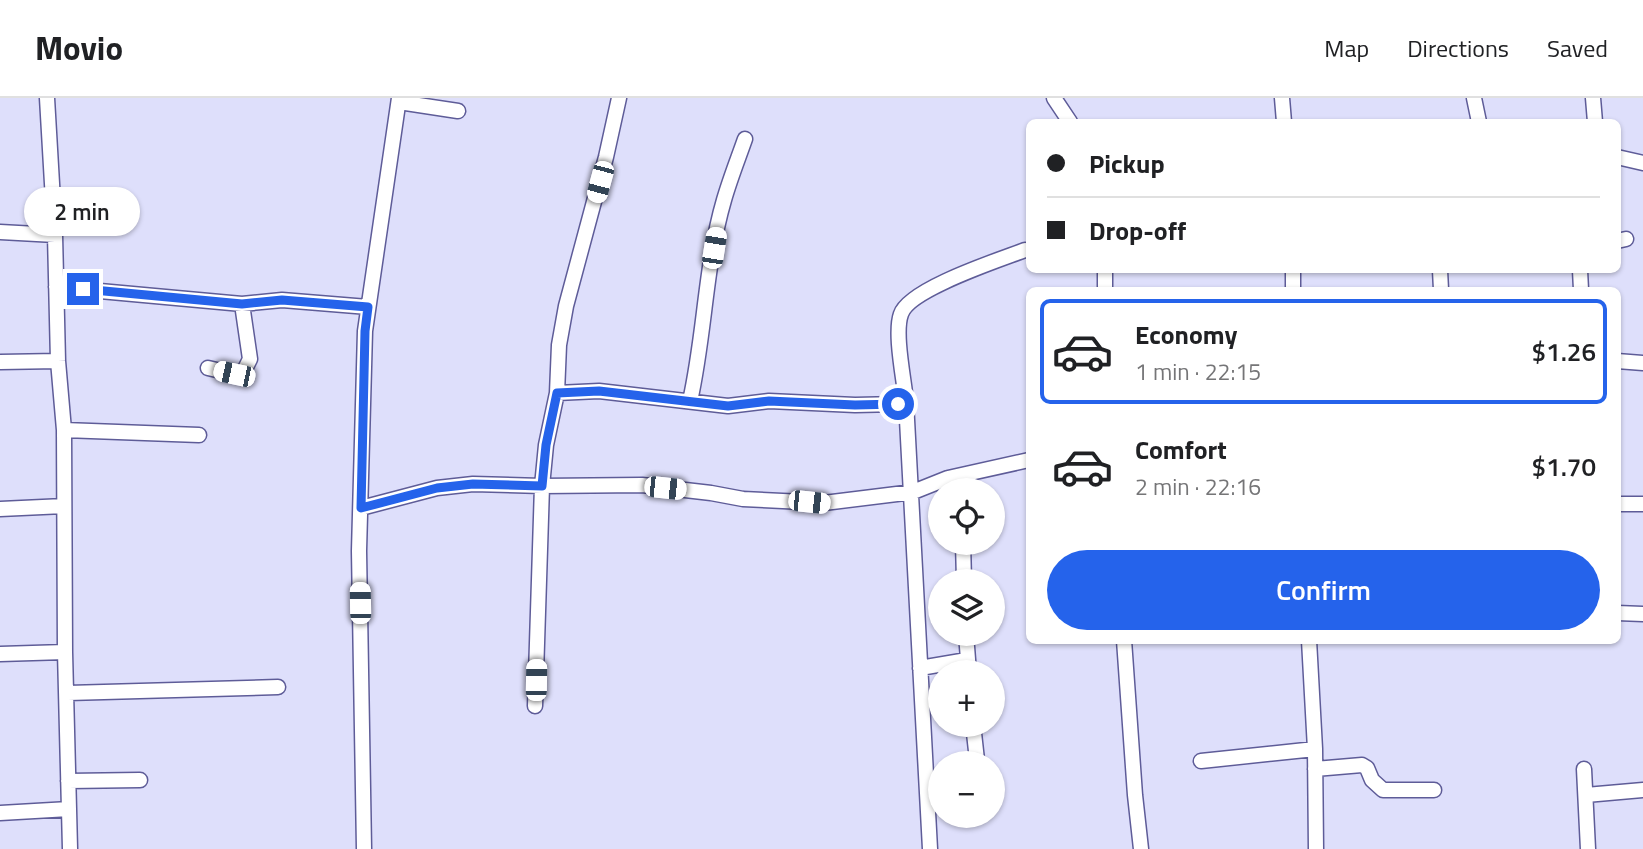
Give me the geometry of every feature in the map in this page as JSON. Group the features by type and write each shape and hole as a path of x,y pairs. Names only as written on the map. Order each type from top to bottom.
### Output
{"street":[{"path":"46,98 55,235 58,361 64,430 65,652 70,849"},
{"path":"535,706 542,486 546,445 557,393 559,345 566,306 619,98"},
{"path":"1054,98 1068,119"},
{"path":"1282,98 1284,119"},
{"path":"1474,98 1478,119"},
{"path":"1593,98 1595,119"},
{"path":"363,849 359,551 365,331 368,307 399,100 458,111"},
{"path":"690,401 717,233 724,201 745,139"},
{"path":"1621,158 1643,163"},
{"path":"0,232 55,235"},
{"path":"930,849 913,492 898,341 900,315 904,306 938,284 1025,250"},
{"path":"56,287 242,304 282,300 368,307"},
{"path":"208,368 234,374 243,373 248,366 250,359 242,304"},
{"path":"0,362 58,361"},
{"path":"1621,361 1643,363"},
{"path":"557,393 599,391 728,406 769,401 855,405 898,404 906,401"},
{"path":"64,430 199,435"},
{"path":"361,508 437,488 473,484 642,485 711,492 743,499 824,503 913,492 948,478 1026,461"},
{"path":"1621,504 1643,504"},
{"path":"0,509 64,506"},
{"path":"1621,613 1643,614"},
{"path":"1124,644 1141,849"},
{"path":"1309,644 1315,749 1316,849"},
{"path":"0,654 65,652"},
{"path":"920,668 928,668"},
{"path":"68,693 278,687"},
{"path":"1201,761 1315,749"},
{"path":"1315,769 1362,765 1383,790 1434,790"},
{"path":"1584,769 1588,849"},
{"path":"68,781 140,780"},
{"path":"1586,795 1643,790"},
{"path":"0,813 69,810"}],"route":[{"path":"83,289 242,304 282,300 368,307 365,331 361,508 437,488 473,484 542,486 546,445 557,393 599,391 728,406 769,401 898,404"}]}
